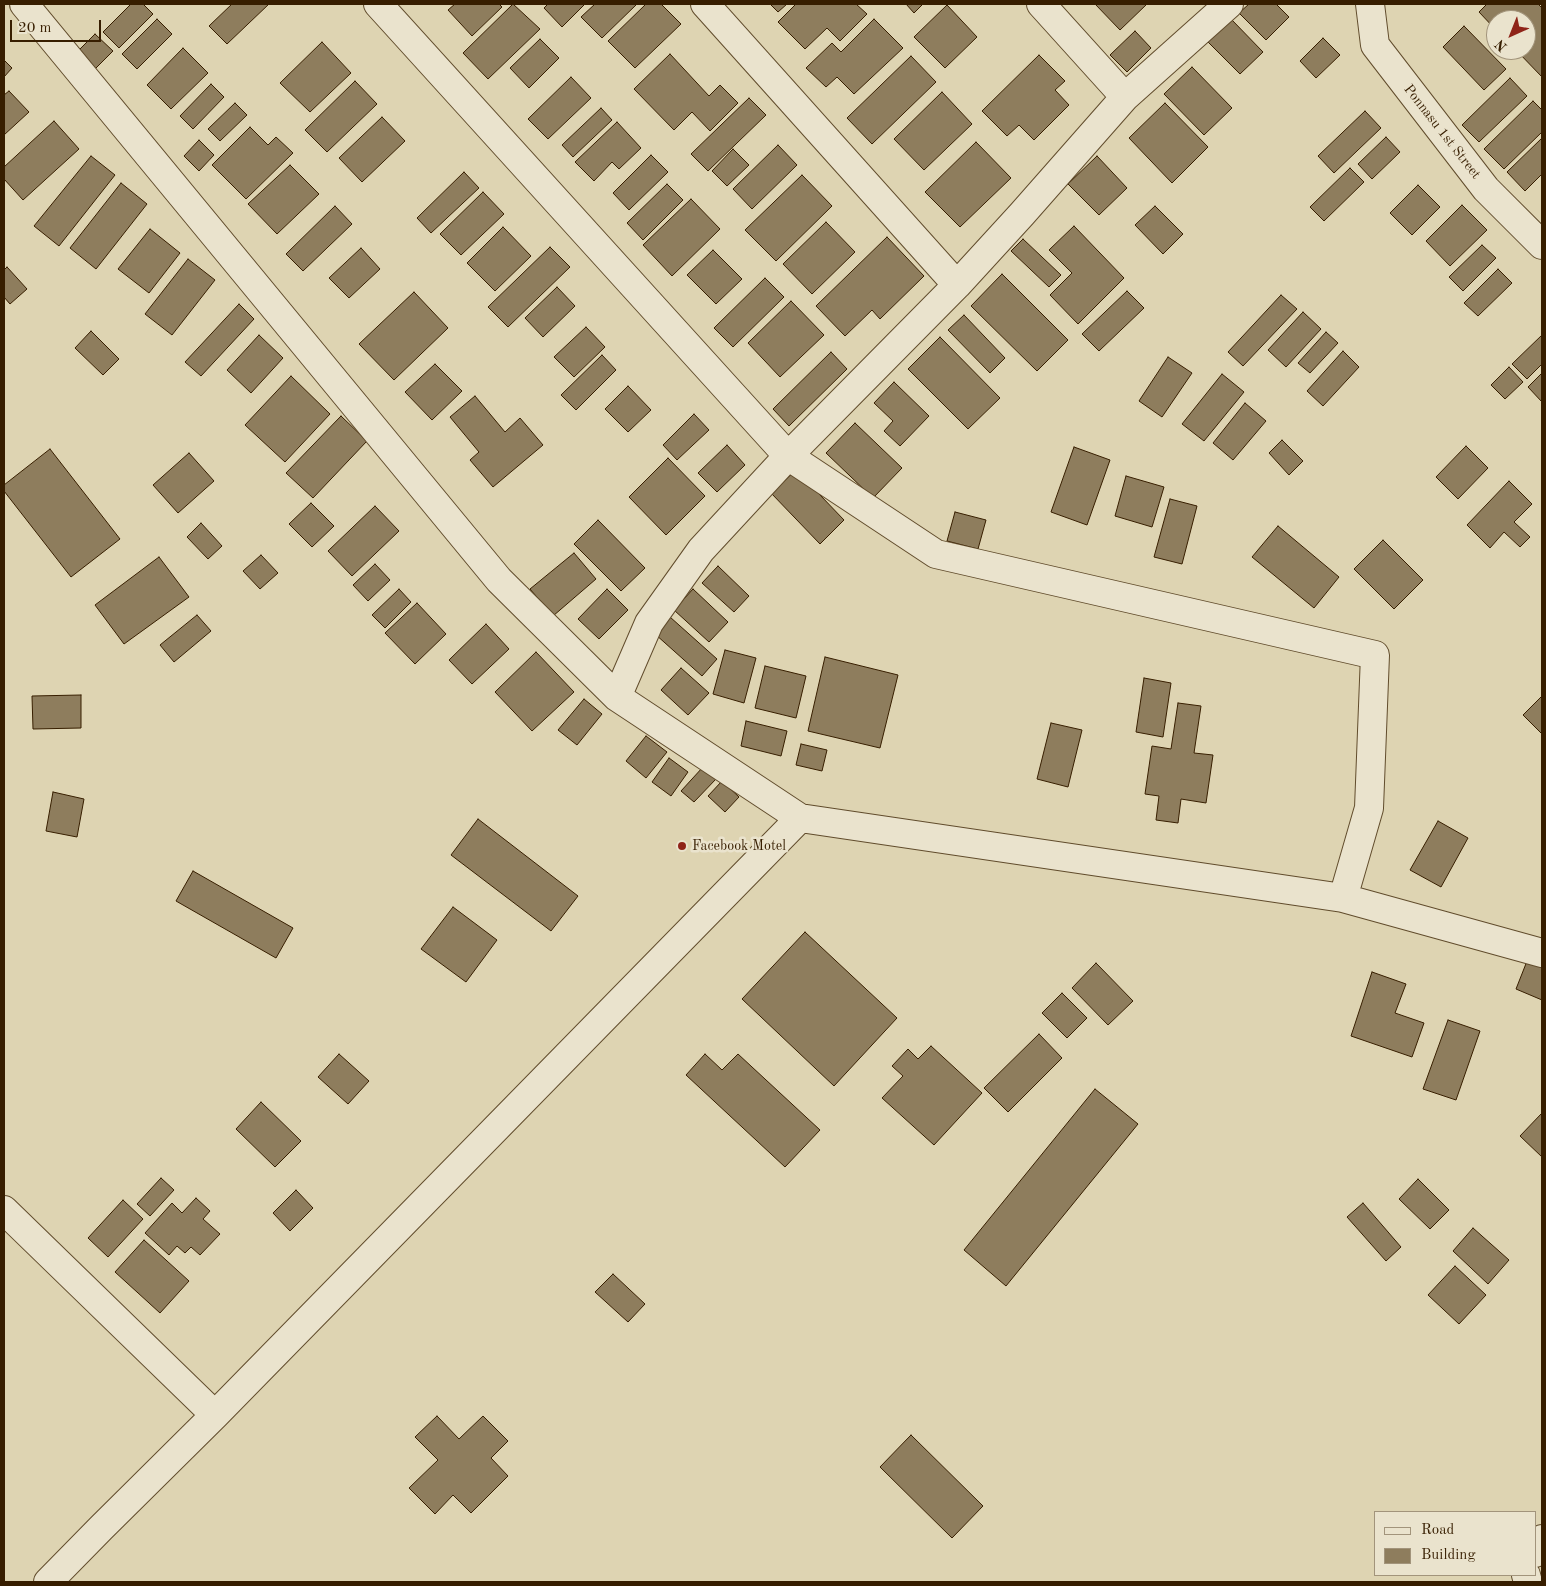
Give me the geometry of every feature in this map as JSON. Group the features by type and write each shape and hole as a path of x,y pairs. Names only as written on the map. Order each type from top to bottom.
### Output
{"street":[{"path":"24,4 499,580 616,697 800,818 1343,898 1542,954"},
{"path":"378,4 788,456 936,554 1375,655 1369,808 1343,898"},
{"path":"704,4 958,285"},
{"path":"1041,4 1125,97"},
{"path":"616,697 649,623 701,550 788,456 958,285 1125,97 1229,4"},
{"name":"Ponnasu 1st Street","path":"1370,4 1375,45 1486,189 1542,244"},
{"path":"48,1582 215,1415 800,818"},
{"path":"4,1210 215,1415"},
{"path":"1536,1552 1542,1539"}],"building":[{"path":"131,4 143,4 153,14 119,48 103,32"},
{"path":"232,4 269,4 227,44 209,26"},
{"path":"455,4 499,4 502,7 472,36 448,10"},
{"path":"513,4 540,29 488,79 463,53"},
{"path":"548,4 585,4 562,27 544,8"},
{"path":"595,4 637,4 602,38 581,17"},
{"path":"646,4 661,4 681,24 635,68 608,41"},
{"path":"770,4 787,4 778,12"},
{"path":"796,4 856,4 867,14 840,41 827,28 805,49 778,22"},
{"path":"906,4 923,4 914,13"},
{"path":"1095,4 1147,4 1120,30"},
{"path":"1249,4 1276,4 1289,17 1266,40 1239,13"},
{"path":"1487,4 1538,4 1542,8 1542,77 1526,60 1536,60 1536,10 1486,10 1486,19 1479,12"},
{"path":"947,5 977,37 945,68 914,37"},
{"path":"157,19 172,34 137,69 122,54"},
{"path":"874,19 903,48 854,94 837,77 826,87 806,68 832,43 841,52"},
{"path":"1231,19 1263,52 1240,74 1208,42"},
{"path":"1464,26 1486,49 1486,60 1497,60 1506,69 1484,90 1443,47"},
{"path":"1135,31 1151,48 1127,72 1110,55"},
{"path":"95,34 113,51 94,70 76,53"},
{"path":"1323,38 1340,55 1316,78 1300,61"},
{"path":"540,39 559,58 529,88 510,68"},
{"path":"322,42 351,73 310,112 280,83"},
{"path":"183,48 208,73 171,109 147,85"},
{"path":"670,54 709,96 720,85 738,103 710,131 692,112 674,130 634,89"},
{"path":"1039,55 1065,81 1055,90 1069,105 1034,140 1019,125 1007,136 982,111"},
{"path":"911,56 936,82 872,144 847,118"},
{"path":"4,60 12,68 4,77"},
{"path":"1192,67 1232,108 1204,135 1164,94"},
{"path":"571,77 591,98 548,139 528,119"},
{"path":"1510,78 1527,96 1479,142 1462,125"},
{"path":"355,81 377,104 327,152 305,130"},
{"path":"211,84 224,97 193,129 180,116"},
{"path":"9,91 29,112 4,135 4,95"},
{"path":"942,92 972,124 924,170 894,139"},
{"path":"749,98 766,115 708,171 691,154"},
{"path":"1533,101 1542,110 1542,132 1504,169 1484,149"},
{"path":"235,103 247,115 220,141 208,129"},
{"path":"1165,103 1208,147 1172,183 1129,138"},
{"path":"601,108 612,120 573,157 562,145"},
{"path":"1365,111 1381,128 1334,173 1318,156"},
{"path":"382,117 405,141 362,182 339,158"},
{"path":"54,121 79,149 23,200 4,179 4,167"},
{"path":"617,122 641,148 619,169 612,162 594,181 575,162"},
{"path":"250,127 268,145 276,137 293,153 246,199 212,165"},
{"path":"1386,137 1400,152 1372,179 1358,164"},
{"path":"1542,138 1542,174 1525,191 1507,172"},
{"path":"199,140 214,155 199,171 184,156"},
{"path":"976,142 1011,178 960,227 925,192"},
{"path":"778,145 797,165 752,209 733,189"},
{"path":"733,149 749,165 727,186 712,171"},
{"path":"651,155 668,172 629,210 613,193"},
{"path":"91,156 115,175 59,246 34,226"},
{"path":"1097,156 1127,188 1099,215 1068,184"},
{"path":"290,165 319,194 277,234 248,204"},
{"path":"1350,168 1364,182 1324,221 1310,207"},
{"path":"464,172 479,188 431,233 417,218"},
{"path":"802,175 832,206 776,261 745,230"},
{"path":"121,183 147,204 96,269 70,248"},
{"path":"667,184 683,200 643,240 627,223"},
{"path":"1418,185 1440,207 1412,235 1390,213"},
{"path":"483,192 504,214 461,255 440,234"},
{"path":"691,199 720,229 672,276 643,245"},
{"path":"1462,205 1487,230 1450,266 1426,241"},
{"path":"335,206 352,224 303,271 286,254"},
{"path":"1155,206 1183,234 1163,254 1135,225"},
{"path":"826,222 855,252 812,294 783,264"},
{"path":"1074,226 1124,278 1078,324 1050,295 1072,273 1049,250"},
{"path":"503,227 531,256 495,291 467,263"},
{"path":"150,229 180,253 149,293 118,269"},
{"path":"887,237 924,276 880,319 872,310 845,336 816,306"},
{"path":"1023,239 1061,275 1049,287 1011,251"},
{"path":"1482,245 1496,258 1463,291 1449,277"},
{"path":"550,247 570,267 508,327 488,307"},
{"path":"361,248 380,269 349,298 329,278"},
{"path":"713,250 742,279 716,304 687,275"},
{"path":"188,259 215,280 172,335 145,314"},
{"path":"7,267 27,289 10,304 4,297 4,270"},
{"path":"1498,269 1512,283 1478,316 1464,303"},
{"path":"1002,274 1068,340 1037,371 971,306"},
{"path":"765,278 784,297 733,347 714,328"},
{"path":"557,287 575,306 543,337 525,318"},
{"path":"1127,291 1144,308 1099,351 1082,334"},
{"path":"414,292 448,328 394,380 359,344"},
{"path":"1281,295 1297,309 1243,366 1228,352"},
{"path":"791,301 824,335 780,377 748,343"},
{"path":"239,304 254,319 201,376 185,362"},
{"path":"1303,312 1321,329 1286,367 1268,350"},
{"path":"964,315 1005,358 990,373 948,330"},
{"path":"586,327 605,347 574,377 554,357"},
{"path":"91,331 119,359 103,375 75,348"},
{"path":"1326,332 1338,343 1310,373 1298,363"},
{"path":"259,335 283,358 251,393 227,370"},
{"path":"1542,335 1542,364 1527,379 1512,364"},
{"path":"940,337 1000,398 968,429 908,369"},
{"path":"1343,351 1359,367 1323,406 1307,391"},
{"path":"831,352 847,369 789,426 773,409"},
{"path":"602,355 616,370 576,410 561,395"},
{"path":"1168,357 1192,373 1162,417 1139,401"},
{"path":"435,364 462,391 432,420 405,392"},
{"path":"1509,367 1523,382 1505,399 1491,385"},
{"path":"1542,373 1542,402 1528,387"},
{"path":"1222,374 1244,392 1204,441 1182,424"},
{"path":"291,376 330,414 285,462 245,425"},
{"path":"894,382 929,416 900,446 884,431 893,421 874,403"},
{"path":"628,386 651,410 628,432 605,409"},
{"path":"475,396 505,432 520,418 543,445 493,487 470,460 479,452 450,417"},
{"path":"1245,403 1266,421 1233,460 1213,443"},
{"path":"694,414 709,430 677,460 663,445"},
{"path":"341,416 367,441 313,498 286,473"},
{"path":"855,423 902,468 873,498 826,453"},
{"path":"1282,440 1303,461 1289,475 1269,453"},
{"path":"727,445 745,465 717,492 698,473"},
{"path":"1466,446 1488,468 1458,499 1436,477"},
{"path":"1074,447 1110,460 1087,525 1051,512"},
{"path":"50,449 120,539 71,577 4,491 4,485"},
{"path":"189,453 214,481 178,513 153,485"},
{"path":"668,458 705,496 666,535 629,497"},
{"path":"796,470 844,520 820,544 771,493"},
{"path":"1126,476 1164,487 1152,527 1115,516"},
{"path":"1509,481 1532,504 1514,522 1530,537 1520,547 1504,532 1490,548 1467,525"},
{"path":"1170,499 1197,506 1182,564 1154,557"},
{"path":"311,503 334,526 312,547 289,524"},
{"path":"375,506 399,531 352,576 328,551"},
{"path":"955,512 986,520 978,549 947,541"},
{"path":"598,520 645,568 621,591 574,544"},
{"path":"201,523 222,546 208,559 187,537"},
{"path":"1278,526 1339,577 1314,608 1252,557"},
{"path":"1383,540 1423,580 1394,609 1354,569"},
{"path":"574,553 596,579 553,616 530,589"},
{"path":"261,555 278,573 260,589 243,571"},
{"path":"159,557 189,597 124,644 95,605"},
{"path":"375,564 390,580 368,601 353,585"},
{"path":"718,566 749,596 734,612 702,583"},
{"path":"399,589 411,602 385,628 372,615"},
{"path":"607,589 628,610 599,639 578,619"},
{"path":"693,589 728,622 709,642 674,610"},
{"path":"417,603 446,634 415,664 385,633"},
{"path":"197,615 211,631 174,662 160,645"},
{"path":"670,617 717,659 702,676 655,634"},
{"path":"486,624 509,649 472,684 449,660"},
{"path":"725,650 756,658 744,703 713,694"},
{"path":"536,652 574,692 532,731 495,692"},
{"path":"825,657 898,675 880,748 808,731"},
{"path":"765,666 806,676 796,718 755,708"},
{"path":"681,668 709,693 688,715 661,690"},
{"path":"1144,678 1171,683 1163,737 1136,732"},
{"path":"81,695 81,728 33,729 32,696"},
{"path":"1542,696 1542,734 1523,715"},
{"path":"584,699 602,714 577,745 558,730"},
{"path":"1178,703 1201,706 1194,753 1213,755 1206,803 1181,799 1178,823 1156,820 1159,796 1145,794 1152,746 1171,749"},
{"path":"746,721 787,731 781,756 741,746"},
{"path":"1051,723 1082,730 1068,787 1037,779"},
{"path":"646,736 667,752 646,778 626,761"},
{"path":"801,744 827,750 822,771 796,765"},
{"path":"669,758 688,772 671,796 652,782"},
{"path":"703,767 716,779 694,802 681,791"},
{"path":"722,781 739,797 725,812 708,796"},
{"path":"53,792 84,799 77,837 46,831"},
{"path":"478,819 578,896 551,931 451,855"},
{"path":"1438,821 1468,838 1441,887 1410,870"},
{"path":"193,871 293,928 276,958 176,901"},
{"path":"453,907 497,940 466,982 421,949"},
{"path":"805,932 897,1018 834,1086 742,999"},
{"path":"1529,956 1542,961 1542,1000 1516,989"},
{"path":"1096,963 1133,1001 1108,1025 1072,988"},
{"path":"1372,972 1406,984 1395,1013 1424,1023 1412,1057 1351,1036"},
{"path":"1062,993 1087,1018 1067,1038 1042,1013"},
{"path":"1448,1020 1480,1031 1456,1100 1423,1089"},
{"path":"1039,1034 1062,1058 1008,1112 984,1088"},
{"path":"931,1046 982,1093 934,1145 882,1098 903,1076 892,1066 908,1049 918,1059"},
{"path":"339,1054 369,1081 348,1104 318,1077"},
{"path":"705,1054 722,1070 738,1054 820,1130 785,1167 686,1075"},
{"path":"1095,1089 1138,1124 1006,1286 964,1250"},
{"path":"261,1102 301,1141 275,1167 236,1129"},
{"path":"1542,1113 1542,1157 1520,1136"},
{"path":"161,1178 174,1190 150,1216 137,1204"},
{"path":"1418,1179 1449,1210 1430,1229 1399,1199"},
{"path":"296,1190 313,1208 290,1231 273,1213"},
{"path":"196,1198 210,1211 203,1219 220,1234 200,1255 191,1247 185,1253 177,1246 169,1255 145,1233 172,1203 182,1213"},
{"path":"123,1200 143,1219 108,1257 88,1238"},
{"path":"1363,1203 1401,1247 1386,1261 1347,1217"},
{"path":"1473,1228 1509,1260 1488,1284 1453,1251"},
{"path":"144,1240 189,1281 160,1313 115,1272"},
{"path":"1455,1266 1486,1295 1459,1324 1428,1295"},
{"path":"613,1274 645,1304 628,1322 595,1292"},
{"path":"437,1416 459,1439 483,1416 508,1441 491,1458 508,1476 471,1513 453,1495 435,1514 409,1488 438,1460 415,1437"},
{"path":"911,1435 983,1506 952,1538 880,1467"}],"place":[{"name":"Facebook Motel","path":"682,846"}]}
